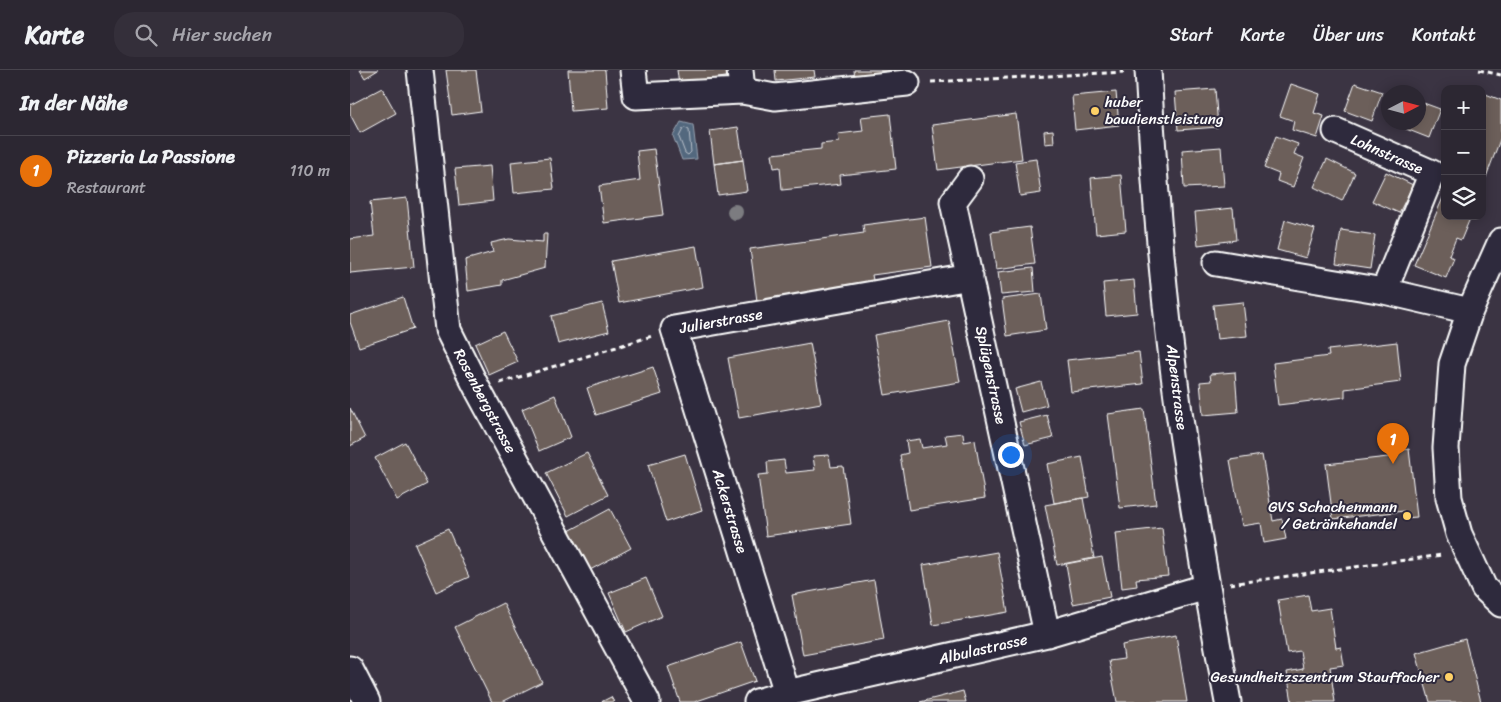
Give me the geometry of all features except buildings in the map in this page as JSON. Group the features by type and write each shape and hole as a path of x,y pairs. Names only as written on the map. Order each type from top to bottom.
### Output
{"street":[{"name":"Rosenbergstrasse","path":"420,70 448,330 478,390 647,702"},
{"path":"633,70 636,96 741,80 775,97 907,83"},
{"name":"Alpenstrasse","path":"1148,70 1164,278 1179,411 1214,586 1228,702"},
{"name":"Lohnstrasse","path":"1336,132 1432,173 1384,291"},
{"name":"Splügenstrasse","path":"970,179 953,202 1047,634"},
{"path":"1501,241 1470,311 1452,364 1446,448 1449,498 1459,534 1484,588 1501,604"},
{"path":"1216,263 1384,291 1470,311"},
{"name":"Julierstrasse","path":"674,329 970,277"},
{"name":"Ackerstrasse","path":"674,329 787,693"},
{"name":"Albulastrasse","path":"757,702 787,693 1047,634 1214,586"},
{"path":"350,669 366,702"}],"path":[{"path":"907,83 1148,70"},
{"path":"1478,70 1501,75"},
{"name":"Julierstrasse","path":"478,390 674,329"},
{"path":"1214,586 1467,552"}],"water":[{"path":"681,122 693,125 697,159 682,160 673,136"}],"place":[{"name":"huber baudienstleistung","path":"1095,111"},
{"name":"Pizzeria La Passione","path":"1393,464"},
{"name":"GVS Schachenmann / Getränkehandel","path":"1407,516"},
{"name":"Gesundheitzszentrum Stauffacher","path":"1449,677"}]}
